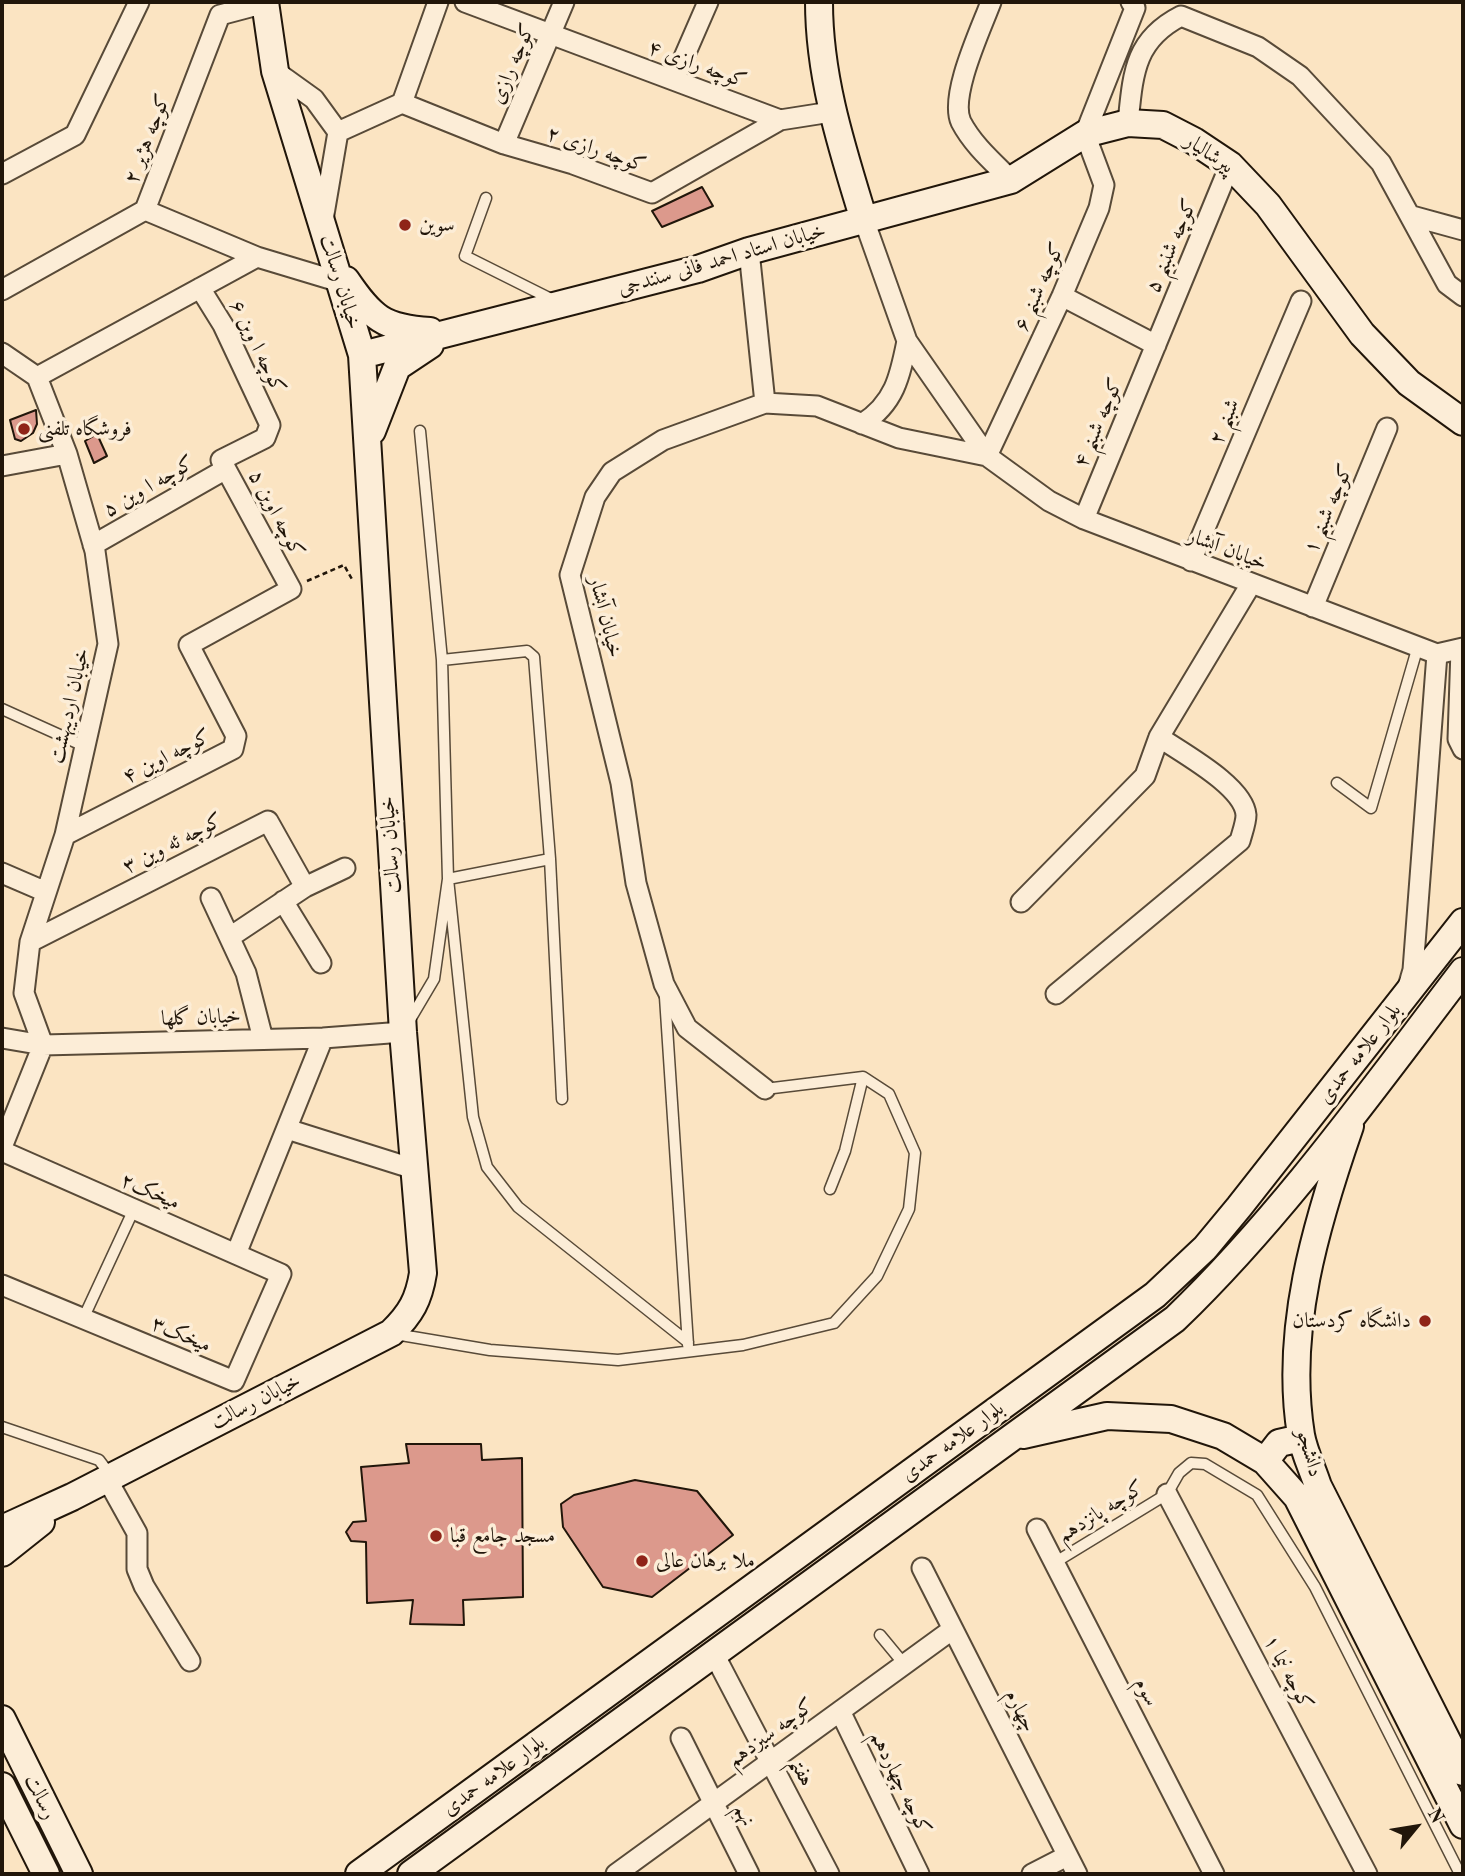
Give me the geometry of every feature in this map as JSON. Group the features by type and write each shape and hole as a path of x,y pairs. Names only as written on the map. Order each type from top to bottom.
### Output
{"street":[{"path":"2,174 75,135 139,2"},
{"name":"خیابان رسالت","path":"72,1497 391,1333 408,1317 419,1296 423,1273 403,1032 362,355 275,71 266,2"},
{"name":"کوچه هژیر ۲","path":"2,290 145,210 220,15 266,2"},
{"path":"338,132 402,103 438,2"},
{"name":"کوچه رازی ۴","path":"465,2 780,120 831,112"},
{"name":"کوچه رازی","path":"504,145 564,2"},
{"path":"674,80 708,2"},
{"path":"819,2 819,25 831,112 864,220"},
{"path":"991,2 960,90 960,119 976,145 1011,180"},
{"path":"1085,134 1135,8 1131,2"},
{"path":"1128,123 1132,81 1142,50 1159,27 1181,16 1258,47 1300,75 1381,163 1447,284 1463,296"},
{"path":"275,71 314,99 338,132 322,225"},
{"name":"کوچه رازی ۲","path":"402,103 504,145 573,164 653,193 780,120"},
{"name":"پیرشالیار","path":"864,220 1011,180 1085,134 1128,123 1163,125 1194,141 1230,165 1268,205 1363,334 1409,383 1463,422"},
{"name":"کوچه شبنم ۶","path":"987,456 1062,296 1099,208 1104,185 1085,134"},
{"name":"کوچه شنبنم ۵","path":"1156,345 1230,165"},
{"path":"145,210 257,257 337,274 365,307 391,326 453,332"},
{"path":"1412,216 1463,230"},
{"name":"خیابان استاد احمد فانی سنندجی","path":"362,355 698,269 749,251 864,220"},
{"name":"خیابان آبشار","path":"864,220 907,341 987,456 1049,501 1084,519 1437,654"},
{"path":"749,251 765,403"},
{"path":"200,288 257,257"},
{"name":"کوچه ا وین ۶","path":"37,377 200,288 223,325 270,425 265,438 224,465"},
{"path":"1062,296 1156,345"},
{"name":"شبنم ۲","path":"1191,561 1301,301"},
{"path":"367,444 397,367 453,332"},
{"path":"862,424 888,404 899,380 907,341"},
{"name":"کوچه شبنم ۴","path":"1084,519 1156,345"},
{"path":"2,354 37,377"},
{"name":"خیابان اردیبهشت","path":"37,377 67,454 93,545 108,644 99,694 84,746 65,835 30,942 24,993 43,1045"},
{"name":"خیابان آبشار","path":"765,1089 687,1028 664,984 636,883 621,783 570,575 595,497 612,472 663,440 765,403 817,406 899,438 987,456"},
{"name":"کوچه شبنم ۱","path":"1313,607 1387,428"},
{"path":"2,466 67,454"},
{"name":"کوچه ا وین ۵","path":"93,545 224,465"},
{"name":"کوچه اوین ۵","path":"224,465 291,589"},
{"path":"1021,902 1144,776 1160,737 1251,584"},
{"name":"کوچه اوین ۴","path":"65,835 233,749 236,736 189,645 291,589"},
{"path":"1404,999 1413,970 1437,654 1462,648 1458,738 1463,748"},
{"path":"1056,994 1240,841 1246,816 1242,800 1228,785 1160,737"},
{"name":"کوچه ئه وین ۳","path":"30,942 268,821 305,887"},
{"path":"230,937 305,887 345,868"},
{"path":"2,873 46,892"},
{"path":"211,898 246,973 263,1039"},
{"path":"283,901 321,963"},
{"name":"بلوار علامه حمدی","path":"359,1874 1155,1295 1222,1227 1463,922"},
{"name":"بلوار علامه حمدی","path":"411,1874 1175,1319 1227,1269 1463,971"},
{"name":"خیابان گلها","path":"2,1038 43,1045 323,1038 403,1032"},
{"path":"236,1254 323,1038"},
{"path":"2,1149 43,1045"},
{"name":"دانشجو","path":"1357,1107 1331,1183 1298,1321 1297,1382 1301,1438 1318,1486 1463,1772"},
{"path":"287,1129 414,1170"},
{"name":"میخک۲","path":"2,1149 281,1274"},
{"name":"میخک۳","path":"2,1285 234,1381 281,1274"},
{"name":"دانشجو","path":"1014,1437 1107,1416 1171,1419 1223,1436 1265,1461 1297,1497 1463,1825"},
{"path":"1265,1461 1279,1443 1301,1438"},
{"path":"107,1479 137,1533 137,1569 144,1586 190,1661"},
{"name":"کوچه نیما ۱","path":"1167,1494 1367,1874"},
{"path":"2,1529 72,1497"},
{"path":"2,1553 72,1497"},
{"name":"سوم","path":"1037,1530 1214,1874"},
{"name":"چهارم","path":"922,1568 1077,1874"},
{"name":"کوچه سیزدهم","path":"612,1869 713,1804 953,1629"},
{"name":"هفتم","path":"714,1654 829,1874"},
{"name":"کوچه چهاردهم","path":"840,1711 919,1874"},
{"name":"رسالت","path":"2,1719 79,1874"},
{"name":"نهم","path":"681,1738 749,1874"},
{"name":"رسالت","path":"2,1786 46,1874"},
{"path":"1032,1874 1068,1856"}],"lane":[{"path":"486,198 465,256 562,304"},
{"path":"419,431 442,660 448,878 472,1117 487,1167 518,1207 688,1347"},
{"path":"1336,783 1371,808 1418,646"},
{"path":"442,660 527,651 534,657 550,859 562,1099"},
{"path":"2,709 84,746"},
{"path":"448,878 550,859"},
{"path":"403,1032 434,979 448,878"},
{"path":"664,984 688,1347"},
{"path":"830,1189 845,1151 863,1077"},
{"path":"391,1333 490,1350 618,1360 688,1347 743,1345 834,1323 877,1276 909,1209 915,1153 889,1094 863,1077 765,1089"},
{"path":"83,1319 134,1209"},
{"path":"2,1427 99,1461 105,1468 107,1479"},
{"path":"1167,1494 1179,1473 1191,1463 1205,1464 1258,1494 1315,1587 1461,1874"},
{"name":"کوچه پانزدهم","path":"1054,1563 1167,1494"},
{"path":"880,1634 904,1664"}],"path":[{"path":"291,589 344,565 357,588"}],"building":[{"path":"702,187 713,206 662,227 652,211"},
{"name":"فروشگاه تلفنی","path":"36,410 37,424 33,433 21,441 15,439 10,420"},
{"path":"97,434 107,456 94,463 85,441"},
{"name":"مسجد جامع قبا","path":"406,1444 481,1444 482,1460 522,1458 523,1597 463,1600 464,1625 410,1624 413,1600 367,1603 366,1542 351,1541 346,1532 353,1522 366,1521 361,1467 409,1463"},
{"name":"ملا برهان عالی","path":"635,1480 697,1491 733,1535 652,1597 603,1587 563,1527 561,1504 574,1495"}],"place":[{"name":"سوین","path":"405,225"},
{"name":"فروشگاه تلفنی","path":"24,429"},
{"name":"دانشگاه کردستان","path":"1425,1321"},
{"name":"مسجد جامع قبا","path":"436,1536"},
{"name":"ملا برهان عالی","path":"642,1561"}]}
